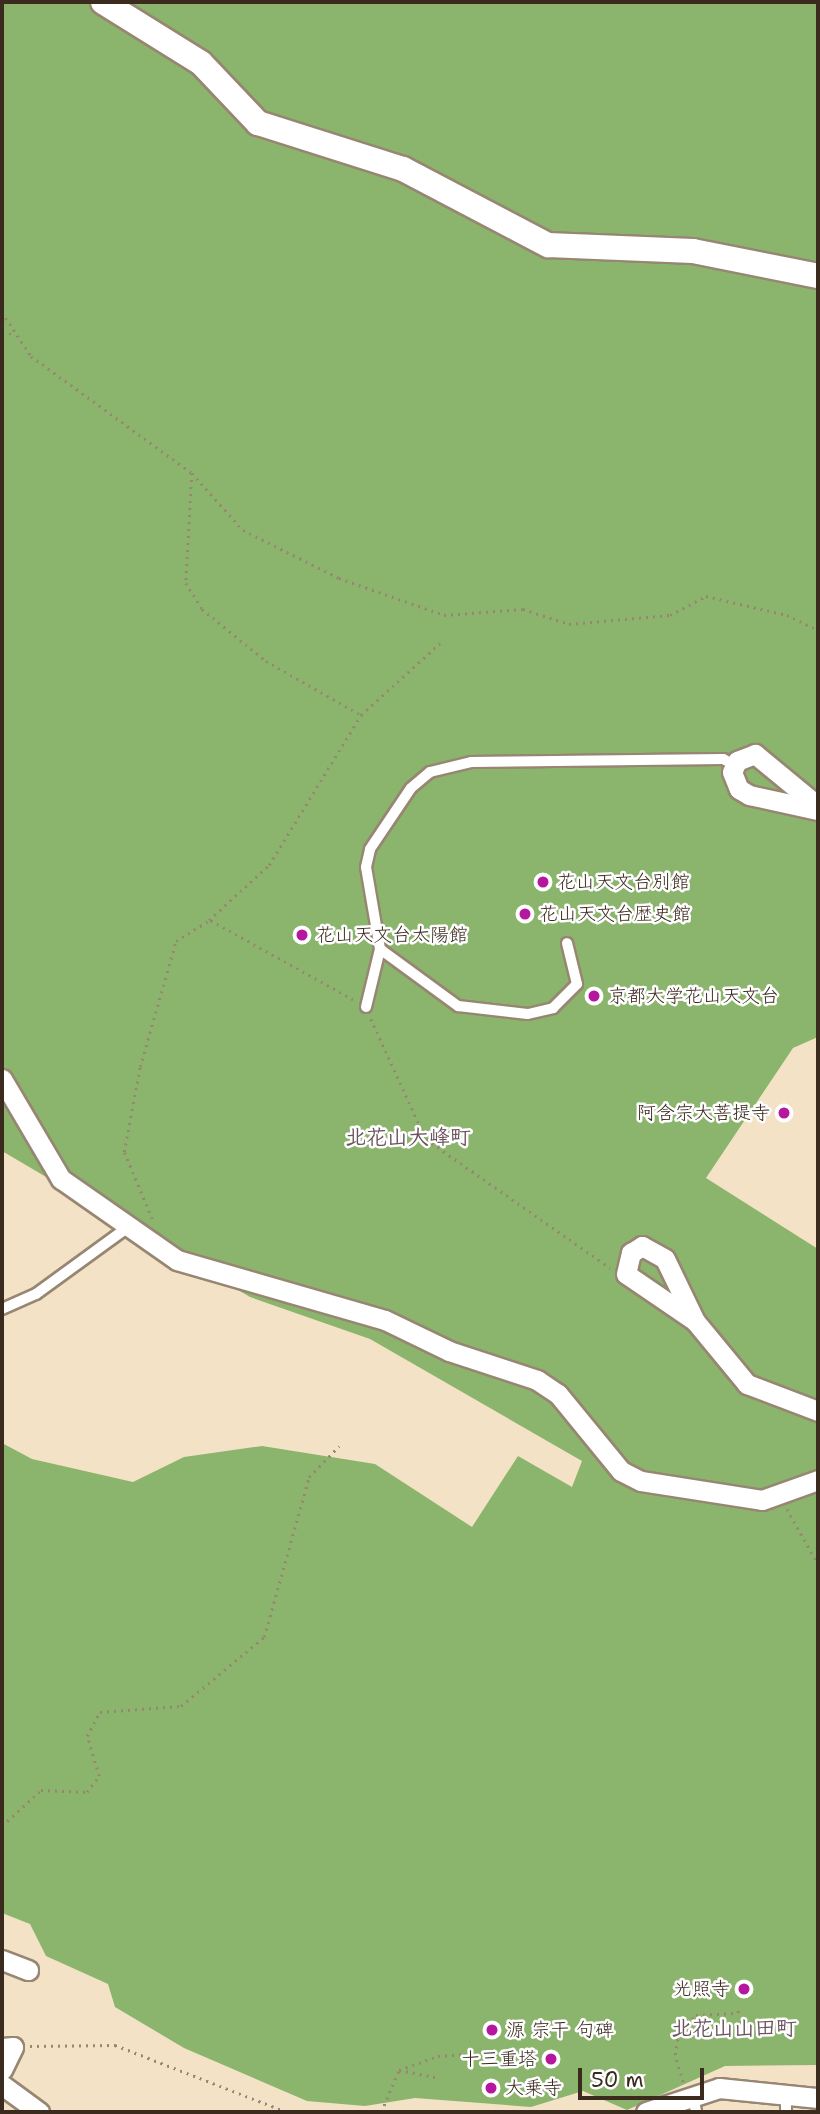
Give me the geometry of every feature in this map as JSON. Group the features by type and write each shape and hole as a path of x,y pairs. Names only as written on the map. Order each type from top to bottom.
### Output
{"street":[{"path":"103,2 201,63 258,123 403,169 548,245 693,251 818,276"},
{"path":"755,754 818,808 739,789 732,780 735,765 755,754"},
{"path":"2,1079 61,1179 127,1228 167,1253 242,1282 385,1320 449,1351 537,1380 558,1395 621,1471 641,1481 719,1497 781,1499 818,1480"},
{"path":"695,1321 626,1274 631,1253 642,1246 666,1259 695,1321 747,1384 818,1411"},
{"path":"642,1287 659,1282 666,1259"},
{"path":"2,1960 28,1970"},
{"path":"2,2070 7,2047"},
{"path":"2,2085 39,2112"},
{"path":"646,2112 745,2087 786,2103 818,2098"}],"lane":[{"path":"366,1007 380,948 366,867 370,849 411,788 430,772 471,762 709,759 735,765"},
{"path":"380,948 400,958 433,994 458,1006 528,1014 553,1008 577,984 567,943"},
{"path":"2,1309 36,1294 127,1228"}],"path":[{"path":"2,312 31,356 192,473 243,530 340,578 444,615 523,608 569,624 670,615 706,596 787,615 818,630"},
{"path":"2,334 16,334"},
{"path":"192,473 186,583 202,609 266,661 362,715"},
{"path":"167,1253 124,1152 140,1067 176,941 209,920 269,865 362,715 440,643"},
{"path":"209,920 366,1007 426,1139 615,1271"},
{"path":"2,1826 41,1790 86,1792 99,1776 87,1736 100,1712 181,1706 264,1637 309,1477 339,1446"},
{"path":"781,1499 818,1563"},
{"path":"692,2102 675,2055 678,2035 695,2015 738,2013 738,2006"},
{"path":"7,2047 115,2045 287,2112"},
{"path":"381,2112 399,2070 438,2056 464,2054"},
{"path":"399,2070 436,2077"}],"green space":[{"path":"2,2 818,2 818,1037 793,1048 706,1178 818,1249 818,2065 725,2066 627,2110 583,2091 531,2107 415,2098 365,2106 307,2101 184,2048 115,2007 108,1984 46,1956 30,1924 2,1913 2,1443 32,1459 133,1482 184,1457 262,1446 375,1464 472,1527 518,1456 572,1487 582,1461 370,1339 250,1297 2,1151"}],"place":[{"name":"花山天文台別館","path":"543,882"},
{"name":"花山天文台歴史館","path":"525,914"},
{"name":"花山天文台太陽館","path":"302,935"},
{"name":"京都大学花山天文台","path":"594,996"},
{"name":"阿含宗大菩提寺","path":"784,1113"},
{"name":"光照寺","path":"744,1989"},
{"name":"源 宗干 句碑","path":"492,2030"},
{"name":"十三重塔","path":"551,2059"},
{"name":"大乗寺","path":"491,2088"}],"district":[{"name":"北花山大峰町","path":"408,1137"},
{"name":"北花山山田町","path":"734,2028"}]}
